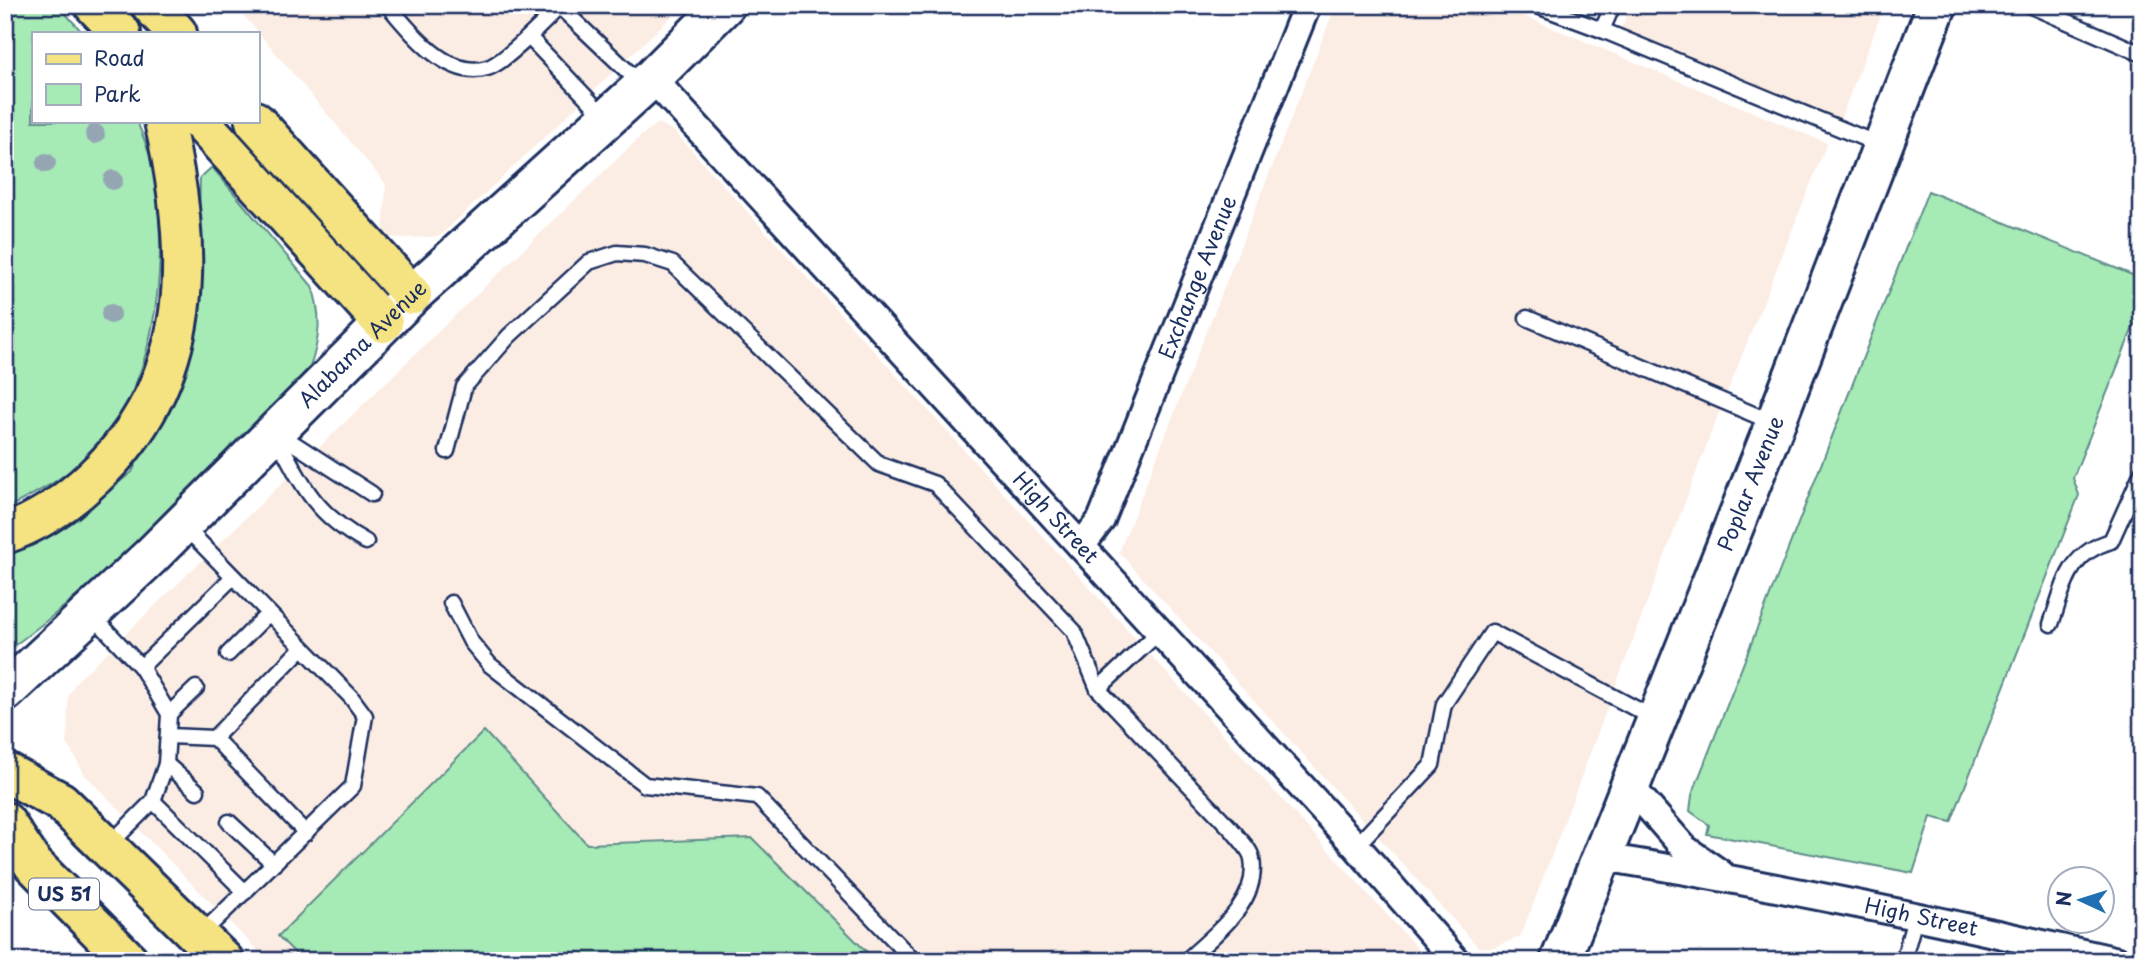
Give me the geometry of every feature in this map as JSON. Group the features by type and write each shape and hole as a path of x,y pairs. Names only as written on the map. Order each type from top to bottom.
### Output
{"main road":[{"path":"94,5 120,32"},
{"path":"151,5 176,32"},
{"name":"Alabama Avenue","path":"5,692 182,524 412,295 647,82 725,5"},
{"name":"Poplar Avenue","path":"1560,961 1775,424 1937,5"},
{"path":"5,534 52,512 101,470 124,445 169,360 182,289 183,250 177,178 163,122"},
{"path":"202,122 383,323"},
{"path":"256,122 412,295"},
{"name":"US 51","path":"5,772 61,802 212,948"},
{"name":"US 51","path":"5,822 33,864 129,961"}],"street":[{"name":"Exchange Avenue","path":"1081,546 1101,520 1307,5"},
{"name":"High Street","path":"647,82 1081,546 1356,846 1456,961"},
{"name":"High Street","path":"1631,786 1685,849 1725,877"},
{"name":"High Street","path":"1603,858 1725,877 1916,915 2118,961"}],"lane":[{"path":"388,5 410,32 456,67 488,68 529,37 560,6 647,82"},
{"path":"1535,5 1883,146"},
{"path":"1602,30 1613,5"},
{"path":"2029,5 2142,54"},
{"path":"529,37 607,118"},
{"path":"447,451 464,387 509,337 589,262 617,253 645,255 673,264 879,464 935,484 1074,631 1098,689 1234,832 1252,857 1251,881 1239,909 1186,961"},
{"path":"1527,318 1775,424"},
{"path":"275,431 372,494"},
{"path":"275,431 308,497 343,530 366,542"},
{"path":"2051,624 2072,566 2090,547 2111,541 2142,472"},
{"path":"182,524 301,649 351,696 365,716 354,786 245,891 212,948"},
{"path":"141,667 233,577"},
{"path":"451,603 471,642 490,665 645,785 757,797 914,961"},
{"path":"90,613 141,667 169,714 166,764 153,801 107,847"},
{"path":"228,654 268,614"},
{"path":"1356,846 1432,765 1444,704 1492,632 1657,720"},
{"path":"1098,689 1158,633"},
{"path":"214,738 301,649"},
{"path":"169,714 196,688"},
{"path":"169,736 214,738 306,833"},
{"path":"166,764 197,791"},
{"path":"153,801 245,891"},
{"path":"229,822 274,864"},
{"path":"1903,961 1916,915"}],"shaded area":[{"path":"235,5 684,5 440,236 411,238 383,237 386,184"},
{"path":"1336,5 1498,5 1827,143 1713,428 1520,937 1492,948 1478,947 1119,552"},
{"path":"1631,5 1885,5 1840,120 1621,29"},
{"path":"658,123 674,131 1429,961 268,961 85,775 67,743 68,697 76,682 642,135"}],"green space":[{"path":"5,5 58,5 82,32 32,32 32,122 137,122 154,171 160,240 159,276 147,349 136,383 121,414 102,442 81,463 44,488 5,509"},
{"path":"212,167 312,286 318,327 310,367 202,480 127,552 7,651 5,547 52,535 132,472 179,374 197,293 200,178"},
{"path":"1928,191 2142,279 2142,305 2073,478 2079,495 1951,822 1931,817 1913,873 1707,834 1709,825 1690,811 1692,795"},
{"path":"484,731 587,844 752,838 876,961 303,961 278,936"}]}
